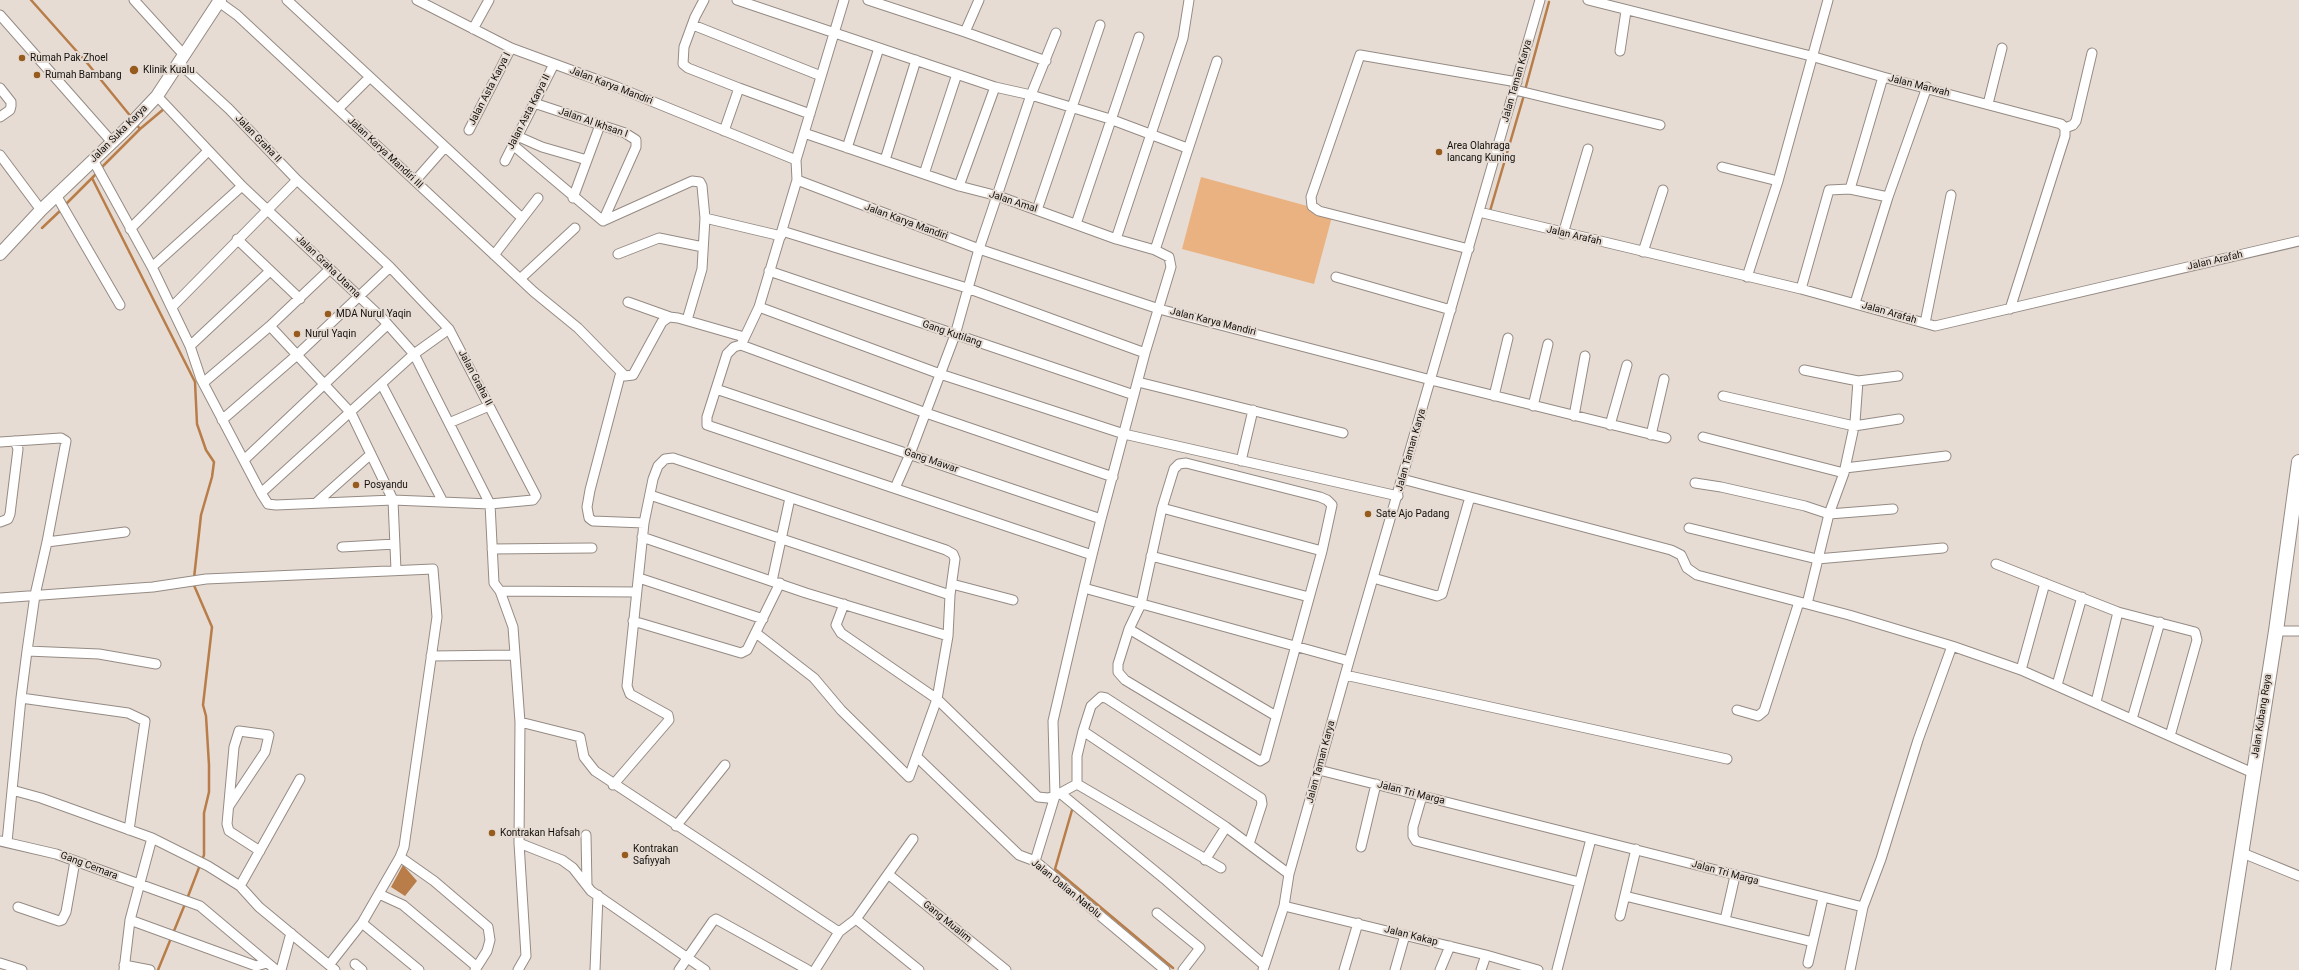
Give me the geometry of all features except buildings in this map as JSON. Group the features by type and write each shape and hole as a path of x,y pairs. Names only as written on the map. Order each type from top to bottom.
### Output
{"highway":[{"name":"Jalan Kubang Raya","path":"2224,970 2240,852 2276,631 2299,467"}],"main road":[{"name":"Jalan Suka Karya","path":"0,254 41,210 158,98 221,2"}],"street":[{"name":"Jalan Graha II","path":"134,0 202,84 229,109 297,180 390,267 449,328 536,496 532,500 490,504 393,500 269,504 261,493"},
{"path":"287,0 522,218"},
{"name":"Jalan Karya Mandiri","path":"416,0 511,48 796,160"},
{"path":"473,29 489,0"},
{"path":"704,0 683,53 684,66 810,114"},
{"path":"737,0 995,87 1031,95 1110,119 1187,148"},
{"path":"844,0 796,160 797,180 759,307 742,341 728,351 706,421 710,427 1088,554"},
{"path":"868,0 1046,61"},
{"path":"965,32 979,0"},
{"path":"1116,239 1183,38 1189,0"},
{"name":"Jalan Taman Karya","path":"1264,968 1284,906 1289,874 1348,661 1398,496 1540,0"},
{"name":"Jalan Marwah","path":"1588,0 1626,11 1811,56 1883,77 1927,87 2059,123 2064,128"},
{"path":"1747,277 1778,181 1811,56 1828,0"},
{"name":"Jalan Karya Mandiri III","path":"221,2 237,15 534,292 578,328 621,372"},
{"path":"1620,50 1626,11"},
{"path":"0,15 112,142"},
{"path":"693,25 822,76"},
{"path":"1037,210 1100,25"},
{"path":"895,488 910,454 955,335 979,249 1031,95 1056,33"},
{"path":"1076,224 1110,119 1139,38"},
{"name":"Jalan Asta Karya I","path":"469,130 511,48"},
{"path":"847,148 879,48"},
{"path":"1988,104 2002,48"},
{"path":"2010,309 2065,136 2064,128 2073,125 2076,121 2092,53"},
{"path":"1469,249 1318,211 1312,206 1312,197 1360,55 1516,86 1660,125"},
{"path":"885,160 916,60"},
{"path":"1155,250 1187,148 1217,61"},
{"name":"Jalan Asta Karya II","path":"505,161 554,64"},
{"path":"924,174 957,74"},
{"path":"338,109 370,77"},
{"path":"1850,190 1883,77"},
{"path":"959,186 995,87"},
{"path":"1855,303 1888,197 1927,87"},
{"path":"0,88 11,102 11,106 10,110 0,118"},
{"path":"724,131 739,88"},
{"name":"Jalan Graha Utama","path":"158,98 242,186 388,325 414,354 490,504"},
{"name":"Jalan Al Ikhsan I","path":"534,103 628,134 636,142 603,221"},
{"path":"573,198 600,125"},
{"name":"Jalan Amal","path":"804,133 959,186 998,196 1116,239 1167,255 1171,264 1145,353 1101,519"},
{"path":"517,136 542,147 587,160"},
{"path":"513,145 573,198 603,221 692,181 700,182 702,186 705,218 702,269 687,320"},
{"path":"415,181 445,147"},
{"path":"1563,234 1588,149"},
{"path":"130,229 208,151"},
{"path":"0,155 41,210"},
{"path":"93,160 152,267 190,346 203,382 261,493 382,385 414,354 449,328"},
{"path":"1722,167 1778,181"},
{"path":"172,307 237,239 297,180"},
{"name":"Jalan Karya Mandiri","path":"797,180 979,249 1159,309 1533,406 1666,438"},
{"path":"152,267 242,186"},
{"path":"1643,252 1663,190"},
{"path":"1801,289 1829,190 1850,190 1888,197"},
{"path":"1925,324 1951,195"},
{"path":"56,196 120,305"},
{"path":"494,255 538,198"},
{"name":"Jalan Arafah","path":"1479,212 1563,234 1801,289 1925,324 1938,326 2299,241"},
{"path":"705,218 781,233 967,288 1145,353"},
{"path":"520,279 575,228"},
{"path":"618,254 659,238 703,247"},
{"path":"237,239 300,298"},
{"path":"222,420 297,355 390,267"},
{"path":"203,382 270,326 330,269"},
{"path":"190,346 270,271"},
{"name":"Gang Kutilang","path":"769,271 1134,395"},
{"path":"1336,277 1451,310"},
{"path":"628,302 643,309 670,317 687,320 926,413 1113,477"},
{"path":"759,307 940,374 1124,434 1398,496"},
{"path":"644,523 593,521 589,518 587,507 590,490 621,372 625,376 633,376 662,322 670,317"},
{"path":"244,460 388,325"},
{"path":"270,326 351,413 393,500 396,570"},
{"path":"1494,396 1508,338"},
{"path":"1533,406 1548,344"},
{"path":"1574,416 1585,356"},
{"path":"1610,425 1627,365"},
{"path":"1804,370 1858,381 1898,376"},
{"path":"1651,435 1664,379"},
{"path":"1737,710 1758,716 1764,711 1803,603 1829,514 1844,470 1854,426 1858,381"},
{"path":"1138,382 1343,433"},
{"path":"382,385 444,502"},
{"name":"Gang Mawar","path":"716,388 1101,519"},
{"path":"1722,396 1854,426 1899,419"},
{"path":"449,423 490,406"},
{"path":"1241,461 1253,410"},
{"path":"1703,437 1844,470 1946,456"},
{"path":"0,442 61,438 66,441 47,542 35,595 21,698 12,790 4,841"},
{"path":"0,522 8,520 10,514 18,449 15,441"},
{"path":"317,502 371,454"},
{"path":"613,785 669,720 668,715 627,691 644,523 658,466 667,458 688,463 950,552 955,559 950,595 948,636 936,699 909,777 841,710 814,678 756,633"},
{"path":"1184,463 1320,497 1330,502 1332,506 1322,552 1294,647 1265,758 1262,761 1257,761 1119,675 1118,664 1129,629 1141,604 1162,508 1176,466 1184,463"},
{"path":"1402,479 1671,550 1681,556 1687,568 1697,575 1803,603 1952,646 2057,684 2132,720 2253,773"},
{"path":"1694,483 1721,487 1829,514 1893,509"},
{"path":"650,495 780,540 950,595"},
{"path":"1373,578 1437,596 1442,594 1470,497"},
{"path":"633,622 735,652 741,653 747,650 764,619 776,582 780,540 790,498"},
{"path":"490,504 494,584 500,591 513,627 520,722 519,843 526,956 518,970"},
{"path":"1162,508 1322,552"},
{"path":"1035,861 1057,794 1053,721 1084,588 1088,554 1101,519"},
{"path":"1689,528 1817,559 1943,548"},
{"path":"47,542 125,532"},
{"path":"642,537 776,582 948,636"},
{"path":"342,547 395,544"},
{"path":"492,548 592,548"},
{"path":"1151,556 1309,597"},
{"path":"1996,564 2118,612 2192,630 2198,638 2170,736"},
{"path":"0,598 153,587 206,579 433,569 437,617 404,847 400,857 362,923 332,967 259,907 240,886 208,866 152,838 41,798 12,790"},
{"path":"639,578 764,619"},
{"path":"2021,670 2045,583"},
{"path":"952,584 1013,600"},
{"path":"1084,588 1348,661"},
{"path":"500,591 636,592"},
{"path":"2057,684 2082,598"},
{"path":"844,604 836,625 841,633 936,699 1038,797 1057,794 1078,784"},
{"path":"2096,702 2118,612"},
{"path":"2132,720 2160,622"},
{"path":"1129,629 1276,716"},
{"path":"2276,631 2299,631"},
{"path":"1850,970 1863,907 1881,859 1918,740 1952,646"},
{"path":"27,650 99,654 156,664"},
{"path":"431,656 515,655"},
{"path":"1345,675 1727,759"},
{"path":"21,698 128,713 145,720 129,830"},
{"path":"1078,784 1077,756 1091,706 1098,698 1106,698 1259,797 1262,804 1249,844"},
{"path":"520,722 580,737 587,762 595,771 613,785 839,932"},
{"path":"1083,731 1226,827 1289,874"},
{"path":"229,806 265,752 269,735 239,732 234,747 227,828 260,851"},
{"name":"Jalan Dalian Natolu","path":"917,757 1019,855 1035,861 1165,970"},
{"path":"676,826 724,765"},
{"name":"Jalan Tri Marga","path":"1319,770 1863,907"},
{"path":"240,886 300,779"},
{"path":"1078,784 1205,860 1221,868"},
{"path":"1361,847 1376,784"},
{"path":"1057,794 1167,881 1264,968"},
{"path":"1422,796 1413,828 1413,838 1419,842 1580,882"},
{"path":"1205,860 1226,827"},
{"path":"586,835 587,888"},
{"path":"150,970 124,967 130,920 141,886 152,838"},
{"path":"818,969 839,932 856,919 913,839"},
{"path":"1557,970 1591,839"},
{"name":"Gang Cemara","path":"4,841 56,854 141,886 200,906 276,970"},
{"path":"519,843 562,860 573,868 587,888 705,970"},
{"path":"1620,916 1636,849"},
{"path":"2240,852 2299,876"},
{"path":"379,894 403,905 476,969 487,951 490,940 488,927 434,881 400,857"},
{"path":"18,907 59,921 62,920 75,861"},
{"name":"Gang Mualim","path":"888,874 1006,970"},
{"path":"1725,920 1736,876"},
{"path":"595,970 598,895"},
{"path":"1624,896 1813,942"},
{"path":"1808,963 1823,898"},
{"name":"Jalan Kakap","path":"1284,906 1486,955 1538,970"},
{"path":"1156,913 1200,948 1182,970"},
{"path":"856,919 919,970"},
{"path":"130,920 256,966 267,962"},
{"path":"679,970 712,921 716,920 808,970"},
{"path":"362,923 419,970"},
{"path":"1344,970 1358,923"},
{"path":"280,970 291,933"},
{"path":"1395,970 1405,935"},
{"path":"1440,970 1450,946"},
{"path":"1482,970 1486,955"},
{"path":"0,963 22,970"}],"shaded area":[{"path":"1201,177 1333,213 1314,284 1182,249"},
{"path":"403,865 417,881 405,896 391,887"}],"waterway":[{"path":"31,0 88,64 132,118"},
{"path":"1525,90 1549,2"},
{"path":"1490,211 1524,95"},
{"path":"136,124 140,129 165,108"},
{"path":"100,169 140,129"},
{"path":"65,205 97,173"},
{"path":"92,178 195,382 197,424 206,450 214,462 212,477 201,515 194,578"},
{"path":"42,228 62,209"},
{"path":"193,583 212,627 203,705 206,716 209,792 204,813 204,855 202,860"},
{"path":"1072,810 1055,869 1173,968"},
{"path":"187,899 200,865"},
{"path":"158,970 185,904"}],"place":[{"name":"Rumah Pak Zhoel","path":"22,58"},
{"name":"Klinik Kualu","path":"134,70"},
{"name":"Rumah Bambang","path":"37,75"},
{"name":"Area Olahraga lancang Kuning","path":"1439,152"},
{"name":"MDA Nurul Yaqin","path":"328,314"},
{"name":"Nurul Yaqin","path":"297,334"},
{"name":"Posyandu","path":"356,485"},
{"name":"Sate Ajo Padang","path":"1368,514"},
{"name":"Kontrakan Hafsah","path":"492,833"},
{"name":"Kontrakan Safiyyah","path":"625,855"}]}
